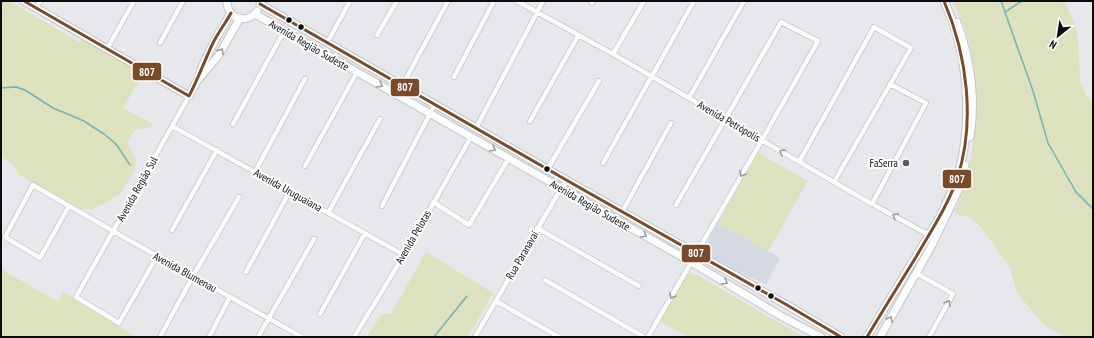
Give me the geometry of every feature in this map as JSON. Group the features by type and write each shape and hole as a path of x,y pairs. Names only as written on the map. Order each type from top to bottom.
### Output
{"street":[{"path":"24,1 189,96"},
{"path":"36,8 40,1"},
{"path":"107,49 134,1"},
{"path":"160,42 183,1"},
{"path":"227,1 227,7 231,13 240,18 248,18 255,14 258,11 260,3"},
{"path":"327,43 350,1"},
{"path":"377,35 397,1"},
{"path":"402,86 448,1"},
{"path":"454,77 494,1"},
{"name":"Avenida Petrópolis","path":"517,1 652,76 872,204 929,234"},
{"path":"476,128 543,1"},
{"path":"613,54 644,1"},
{"path":"603,163 694,1"},
{"path":"689,98 744,1"},
{"path":"862,337 868,335 941,215 960,169 968,114 966,92 962,55 951,15 944,1"},
{"path":"880,336 931,247 958,191 964,167 972,121 971,88 969,67 960,30 949,1"},
{"name":"Avenida Região Sudeste","path":"260,3 547,170 696,253 841,337"},
{"name":"Avenida Região Sul","path":"157,256 120,323 76,297 189,96 213,43 231,13"},
{"name":"Avenida Região Sudeste","path":"255,14 691,262 781,316 821,337"},
{"name":"Avenida Região Sul","path":"197,81 219,55 240,18"},
{"path":"648,337 818,41 781,22 676,205"},
{"path":"799,162 874,27 911,48 834,182"},
{"path":"233,124 284,31"},
{"path":"530,121 578,36"},
{"path":"305,166 358,72"},
{"path":"255,172 305,80"},
{"path":"547,170 599,81"},
{"path":"872,204 926,103 890,84"},
{"path":"382,206 435,104"},
{"path":"328,213 380,119"},
{"path":"622,212 671,123"},
{"name":"Avenida Uruguaiana","path":"172,126 404,255"},
{"name":"Avenida Pelotas","path":"354,337 404,255 471,137"},
{"path":"172,230 217,150"},
{"path":"433,202 469,225 509,158"},
{"path":"526,168 532,168 538,164"},
{"path":"561,188 567,183 575,185"},
{"name":"Avenida Blumenau","path":"69,206 40,258 5,237 33,185 69,206 112,232 302,337"},
{"name":"Rua Paranavaí","path":"475,337 561,188"},
{"path":"246,272 290,191"},
{"path":"160,337 193,276 239,197"},
{"path":"538,228 639,286"},
{"path":"320,314 365,233"},
{"path":"929,234 931,235 932,240 931,247"},
{"path":"258,337 314,239"},
{"path":"916,273 953,294 929,337"},
{"path":"545,280 644,337"},
{"path":"209,337 230,297"},
{"path":"496,301 559,337"},
{"path":"781,316 787,305"},
{"path":"798,325 801,324 804,315"}],"shaded area":[{"path":"718,223 780,258 766,284 734,271 701,253"}],"green space":[{"path":"1,1 9,1 79,42 82,37 143,74 123,108 154,125 149,128 136,129 131,135 128,142 136,161 134,172 118,196 93,209 79,209 19,175 12,164 1,157"},
{"path":"953,1 1064,1 1074,22 1078,37 1080,81 1084,91 1093,105 1093,337 1066,337 1045,326 1017,293 1010,267 979,225 971,218 954,213 968,172 975,128 976,106 973,62 969,41"},
{"path":"758,153 808,181 768,251 718,223"},
{"path":"426,252 493,293 468,337 367,337 382,314 391,314"},
{"path":"1,269 58,302 63,292 136,337 1,337"},
{"path":"695,274 804,337 688,337 659,321 685,276"}],"waterway":[{"path":"1001,1 1033,91 1048,143 1076,192 1093,209"},
{"path":"1005,12 1022,1"},
{"path":"1,88 16,87 25,90 53,108 84,121 116,144 130,165"},
{"path":"434,337 467,296"}],"transit line":[{"name":"807","path":"24,1 189,96 214,41 231,13"},
{"name":"807","path":"867,337 944,209 957,179 963,157 966,135 966,89 958,44 944,1"},
{"name":"807","path":"260,4 841,337"}],"place":[{"name":"FaSerra","path":"906,163"}]}
